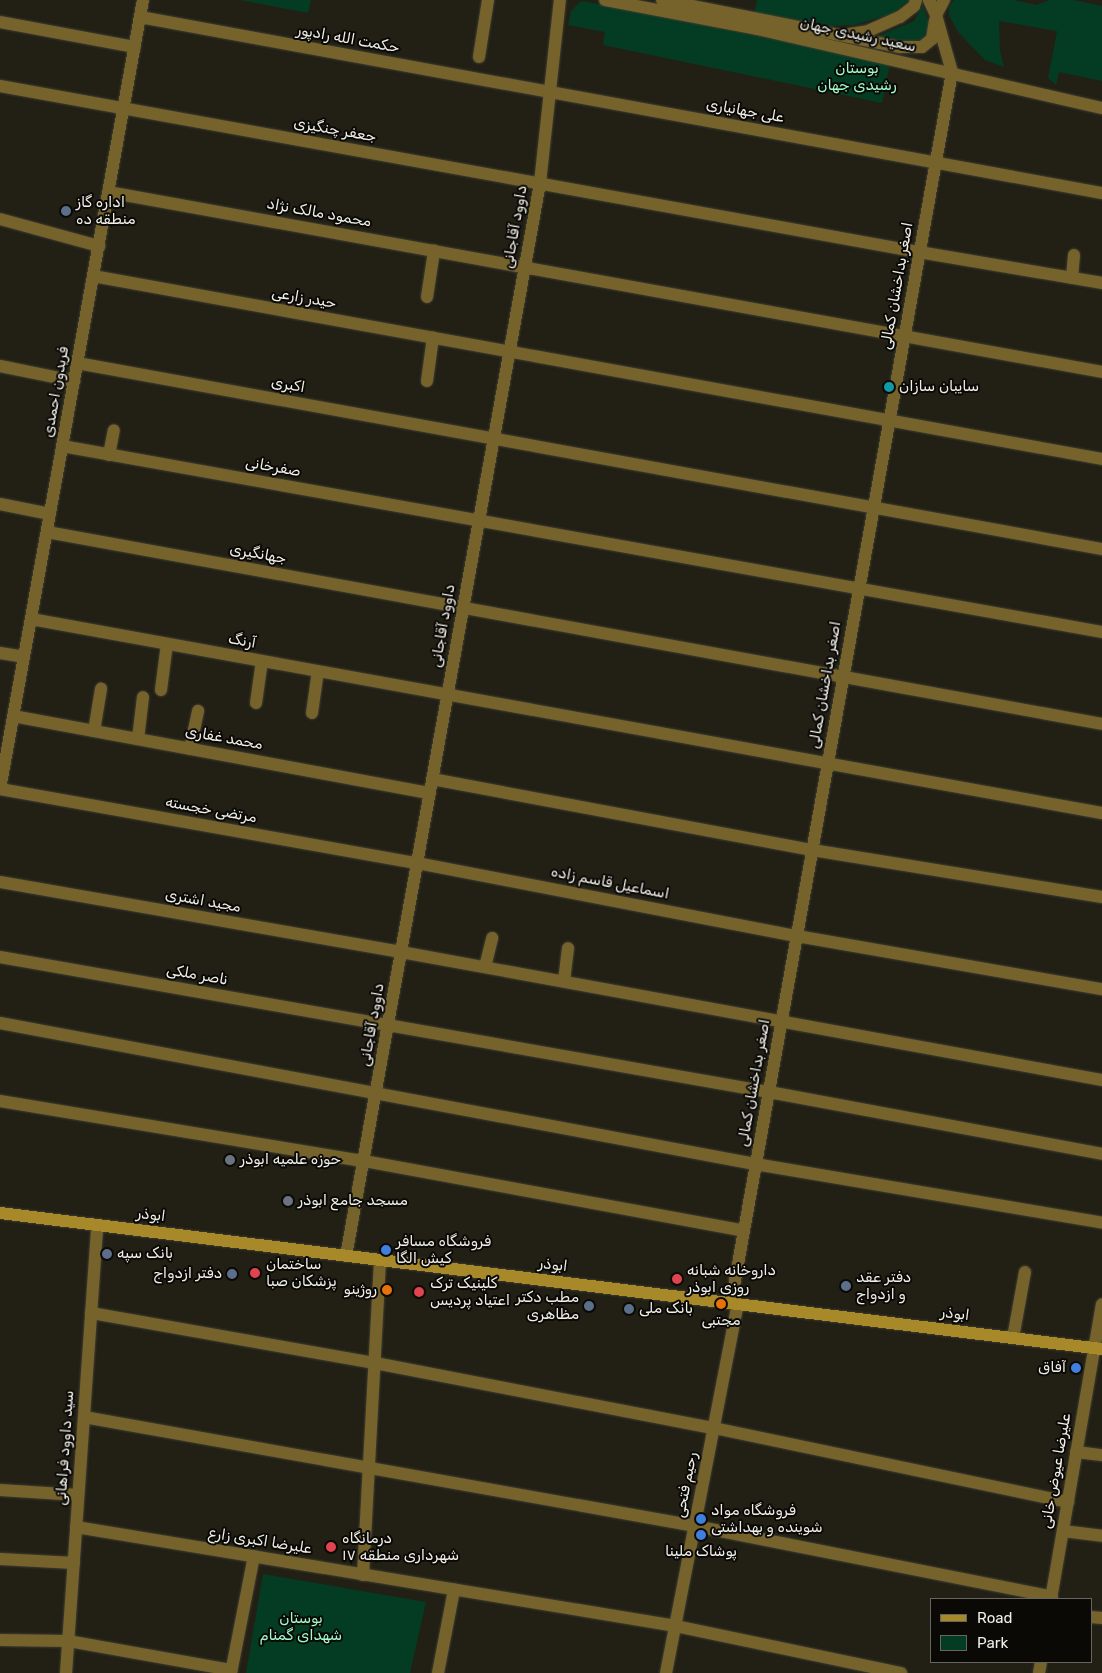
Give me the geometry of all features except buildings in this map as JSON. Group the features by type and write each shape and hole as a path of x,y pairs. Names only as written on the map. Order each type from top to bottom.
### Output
{"main road":[{"name":"ابوذر","path":"0,1213 1098,1348"}],"street":[{"name":"فریدون احمدی","path":"0,789 143,0"},
{"path":"479,57 488,0"},
{"name":"داوود آقاجانی","path":"346,1256 540,184 560,0"},
{"name":"سعید رشیدی جهان","path":"605,0 757,29 952,72 1102,108"},
{"name":"سعید رشیدی جهان","path":"662,0 900,47 922,47 932,39 936,15 944,0"},
{"path":"840,35 868,31 900,18 914,6 916,0"},
{"path":"929,0 936,15 952,72"},
{"name":"حکمت الله رادپور","path":"140,18 550,92"},
{"path":"0,22 135,46"},
{"name":"اصغر بداخشان کمالی","path":"734,1303 744,1231 768,1092 952,72"},
{"name":"جعفر چنگیزی","path":"0,86 919,252 1102,283"},
{"name":"علی جهانیاری","path":"550,92 1102,193"},
{"name":"محمود مالک نژاد","path":"108,192 1102,372"},
{"path":"0,219 98,246"},
{"path":"427,296 434,251"},
{"path":"1072,278 1074,255"},
{"name":"حیدر زارعی","path":"93,276 1102,459"},
{"path":"427,381 433,337"},
{"name":"اکبری","path":"77,363 1102,549"},
{"path":"0,366 74,381"},
{"path":"109,455 114,430"},
{"name":"صفرخانی","path":"62,446 1102,632"},
{"path":"0,504 50,514"},
{"name":"جهانگیری","path":"47,532 1102,724"},
{"name":"آرنگ","path":"31,619 1102,813"},
{"path":"161,690 167,644"},
{"path":"0,653 24,657"},
{"path":"256,703 262,661"},
{"path":"312,713 318,671"},
{"path":"94,731 101,689"},
{"path":"138,739 143,697"},
{"path":"190,749 198,710"},
{"name":"محمد غفاری","path":"13,716 430,793"},
{"path":"432,779 812,850 1102,897"},
{"name":"مرتضی خجسته","path":"0,789 417,862"},
{"name":"اسماعیل قاسم زاده","path":"417,862 797,936 1102,989"},
{"name":"مجید اشتری","path":"0,882 486,967 1102,1080"},
{"path":"486,967 492,938"},
{"path":"564,982 568,948"},
{"name":"ناصر ملکی","path":"0,957 388,1024 1102,1154"},
{"path":"0,1023 756,1164 1102,1223"},
{"path":"0,1101 364,1161 744,1231"},
{"name":"سید داوود فراهانی","path":"66,1673 97,1225"},
{"path":"363,1575 380,1260"},
{"path":"1013,1338 1025,1272"},
{"name":"رحیم فتحی","path":"666,1673 714,1428 734,1303"},
{"name":"علیرضا عیوض خانی","path":"1052,1598 1076,1452 1098,1348 1102,1304"},
{"path":"91,1313 375,1362 714,1428 1068,1502"},
{"path":"84,1418 695,1526 1052,1598"},
{"path":"1076,1452 1102,1455"},
{"path":"0,1490 78,1495"},
{"name":"علیرضا اکبری زارع","path":"76,1527 676,1626 901,1673"},
{"path":"1063,1532 1102,1536"},
{"path":"0,1640 68,1641 231,1672 254,1556"},
{"path":"0,1559 74,1563"},
{"path":"438,1673 454,1590"}],"green space":[{"path":"240,0 311,0 308,13"},
{"path":"757,0 910,0 892,14 854,25 829,26 754,14"},
{"path":"954,0 1014,0 1036,5 1050,0 1073,0 1102,6 1102,81 1059,72 1056,85 1048,78 1057,31 999,21 1000,50 1004,67 985,60 958,32 949,15 949,7"},
{"name":"بوستان رشیدی جهان","path":"581,1 634,10 890,63 882,103 603,45 605,32 568,25 571,11"},
{"path":"923,5 928,20 927,34 924,38 907,43 876,37 914,21"},
{"name":"بوستان شهدای گمنام","path":"263,1574 426,1602 410,1673 246,1673"}],"place":[{"name":"اداره گاز منطقه ده","path":"66,211"},
{"name":"سایبان سازان","path":"889,387"},
{"name":"حوزه علمیه ابوذر","path":"230,1160"},
{"name":"مسجد جامع ابوذر","path":"288,1201"},
{"name":"فروشگاه مسافر کیش الگا","path":"386,1250"},
{"name":"بانک سپه","path":"107,1254"},
{"name":"ساختمان پزشکان صبا","path":"255,1273"},
{"name":"دفتر ازدواج","path":"232,1274"},
{"name":"داروخانه شبانه روزی ابوذر","path":"677,1279"},
{"name":"دفتر عقد و ازدواج","path":"846,1286"},
{"name":"روژینو","path":"387,1290"},
{"name":"کلینیک ترک اعتیاد پردیس","path":"419,1292"},
{"name":"مجتبی","path":"721,1304"},
{"name":"مطب دکتر مظاهری","path":"589,1306"},
{"name":"بانک ملی","path":"629,1309"},
{"name":"آفاق","path":"1076,1368"},
{"name":"فروشگاه مواد شوینده و بهداشتی","path":"701,1519"},
{"name":"پوشاک ملینا","path":"701,1535"},
{"name":"درمانگاه شهرداری منطقه ۱۷","path":"331,1547"}]}
